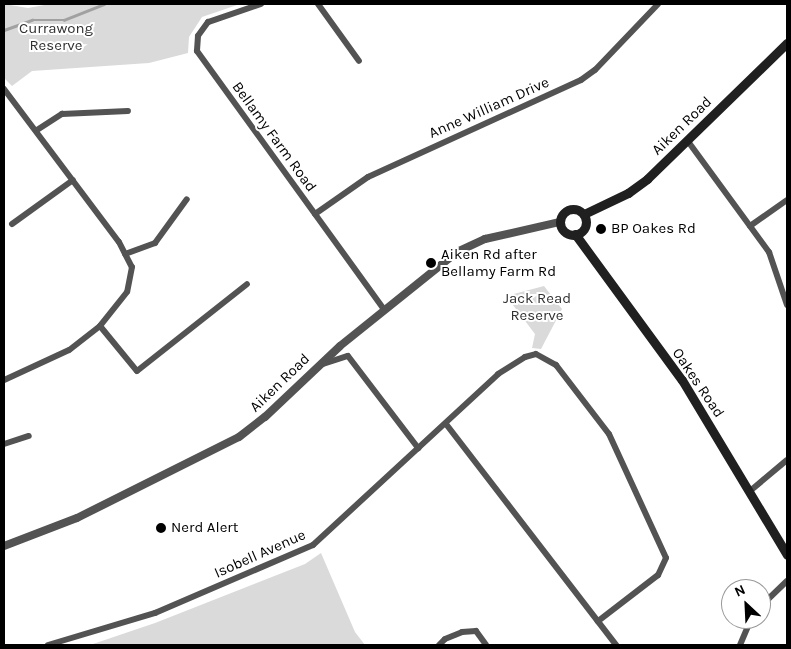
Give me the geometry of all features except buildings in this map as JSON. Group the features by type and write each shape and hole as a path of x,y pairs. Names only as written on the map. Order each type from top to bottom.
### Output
{"main road":[{"name":"Aiken Road","path":"584,214 637,187 787,43"},
{"path":"577,209 584,214 586,226 576,234 564,231 560,222 567,210 577,209"},
{"name":"Oakes Road","path":"576,234 682,380 787,555"}],"street":[{"name":"Bellamy Farm Road","path":"261,4 208,22 198,36 197,51 384,310"},
{"path":"318,4 359,60"},
{"name":"Anne William Drive","path":"315,214 368,177 581,80 595,70 658,4"},
{"path":"4,89 37,130 73,180 125,254 132,267 127,292 100,326 69,350 4,380"},
{"path":"37,130 62,114 128,111"},
{"path":"687,140 769,252 787,305"},
{"path":"12,224 73,180"},
{"path":"125,254 155,243 187,199"},
{"path":"750,226 787,200"},
{"name":"Aiken Road","path":"4,546 71,522 224,446 254,427 319,365 384,310 465,247 485,239 560,222"},
{"path":"100,326 137,371 247,284"},
{"name":"Isobell Avenue","path":"48,645 155,613 313,545 498,374 524,357 536,354 556,365 608,434 666,558 658,575 598,621"},
{"path":"319,365 348,356 418,448"},
{"path":"446,424 616,645"},
{"path":"4,444 29,436"},
{"path":"750,491 787,460"},
{"path":"771,596 787,581"},
{"path":"740,645 747,629"},
{"path":"439,645 445,639 462,632 476,631 486,645"}],"green space":[{"name":"Currawong Reserve","path":"4,4 28,8 50,4 240,4 202,17 189,37 188,53 149,63 32,71 12,86 4,78"},
{"name":"Jack Read Reserve","path":"544,286 562,309 541,349 532,348 535,334 506,296"},
{"path":"321,553 355,632 365,645 90,645 155,623 305,564"}],"waterway":[{"path":"4,30 32,20 64,20 104,4"}],"place":[{"name":"BP Oakes Rd","path":"601,229"},
{"name":"Aiken Rd after Bellamy Farm Rd","path":"431,263"},
{"name":"Nerd Alert","path":"161,528"}]}
